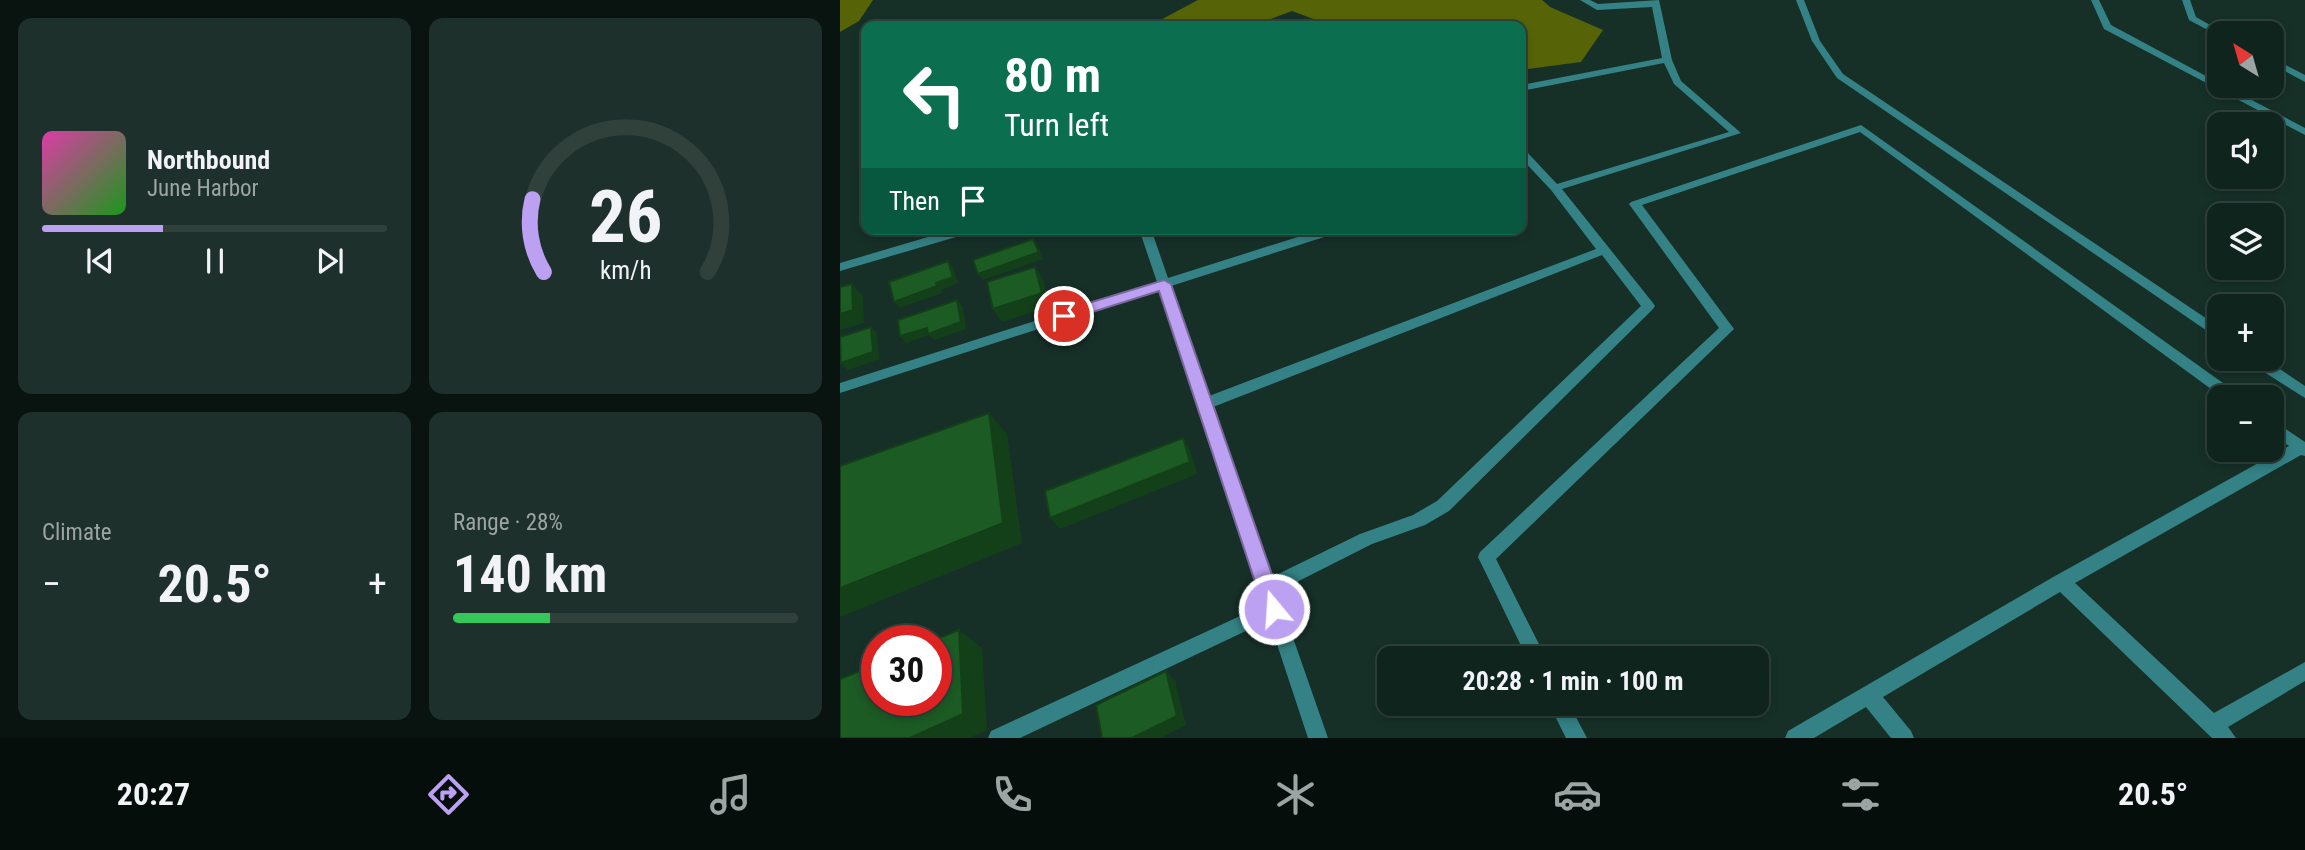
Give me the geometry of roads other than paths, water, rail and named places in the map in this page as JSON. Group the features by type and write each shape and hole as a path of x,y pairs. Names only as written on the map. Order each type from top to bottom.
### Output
{"street":[{"path":"1555,188 1736,133 1676,82 1667,60 1656,2 1597,7 1584,0"},
{"path":"1800,0 1816,41 1840,76 2207,326"},
{"path":"2095,0 2106,27 2305,132"},
{"path":"2186,0 2192,18 2207,26"},
{"path":"1526,87 1667,60"},
{"path":"2284,68 2305,79"},
{"path":"1531,646 1486,557 1727,329 1635,204 1861,128 2215,385"},
{"path":"1267,588 1366,539 1419,520 1443,506 1648,306 1555,188 1526,157"},
{"path":"1526,168 1534,166"},
{"path":"840,267 949,235"},
{"path":"1147,235 1318,738"},
{"path":"840,388 1317,235"},
{"path":"1204,404 1604,250"},
{"path":"2273,371 2305,393"},
{"path":"1795,738 2062,582 2303,449 2284,435"},
{"path":"2062,582 2220,732 2305,671"},
{"path":"999,738 1274,609"},
{"path":"1869,695 1904,738"},
{"path":"1565,716 1577,738"}]}
